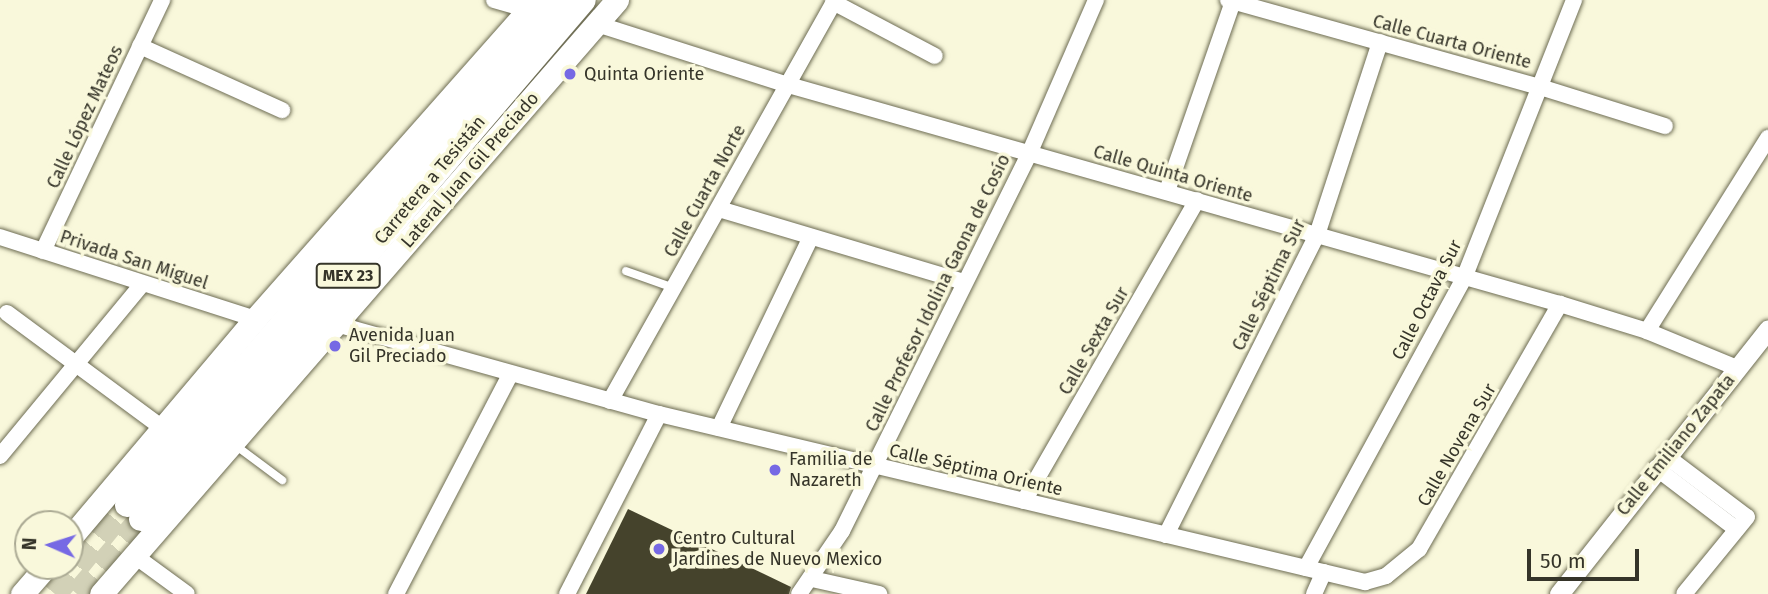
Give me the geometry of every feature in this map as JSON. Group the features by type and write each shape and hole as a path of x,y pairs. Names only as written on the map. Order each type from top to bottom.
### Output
{"main road":[{"name":"Carretera a Tesistán","path":"559,0 134,512 584,0"},
{"name":"Lateral Juan Gil Preciado","path":"101,594 617,0"},
{"path":"84,522 256,319 533,5"},
{"path":"22,594 34,580"}],"street":[{"name":"Calle López Mateos","path":"43,251 162,0"},
{"path":"494,0 533,5"},
{"name":"Calle Profesor Idolina Gaona de Cosío","path":"799,594 812,579 842,531 1029,154 1096,0"},
{"name":"Calle Octava Sur","path":"1306,568 1464,278 1537,86 1573,0"},
{"path":"834,1 935,56"},
{"name":"Calle Cuarta Norte","path":"610,401 719,209 785,84 834,1"},
{"path":"1167,191 1230,1"},
{"name":"Calle Cuarta Oriente","path":"1230,1 1537,86 1665,126"},
{"name":"Calle Quinta Oriente","path":"597,24 785,84 1560,304 1647,331 1737,368"},
{"name":"Calle Séptima Sur","path":"1166,535 1317,235 1380,42"},
{"path":"140,46 282,110"},
{"path":"1647,331 1768,138"},
{"name":"Calle Sexta Sur","path":"1024,501 1197,200"},
{"path":"719,209 810,239 964,282"},
{"name":"Privada San Miguel","path":"0,237 256,319"},
{"path":"719,428 810,239"},
{"path":"0,456 143,283"},
{"name":"Calle Novena Sur","path":"1365,582 1386,576 1419,549 1560,304"},
{"path":"7,313 164,429"},
{"name":"Calle Séptima Oriente","path":"336,324 510,375 659,414 1365,582"},
{"name":"Calle Emiliano Zapata","path":"1559,594 1768,329"},
{"path":"396,594 510,375"},
{"path":"567,594 659,414"},
{"path":"1661,462 1741,523 1684,594"},
{"path":"135,556 187,594"},
{"path":"1314,594 1324,572"},
{"path":"812,579 879,594"}],"lane":[{"path":"626,271 674,288"},
{"path":"233,444 282,480"}],"building":[{"name":"Centro Cultural Jardines de Nuevo Mexico","path":"628,509 791,587 789,594 586,594"}],"tunnel":[{"path":"55,594 127,505"},
{"path":"77,594 141,519"}],"place":[{"name":"Quinta Oriente","path":"570,74"},
{"name":"Avenida Juan Gil Preciado","path":"335,346"},
{"name":"Familia de Nazareth","path":"775,470"},
{"name":"Centro Cultural Jardines de Nuevo Mexico","path":"659,549"}]}
